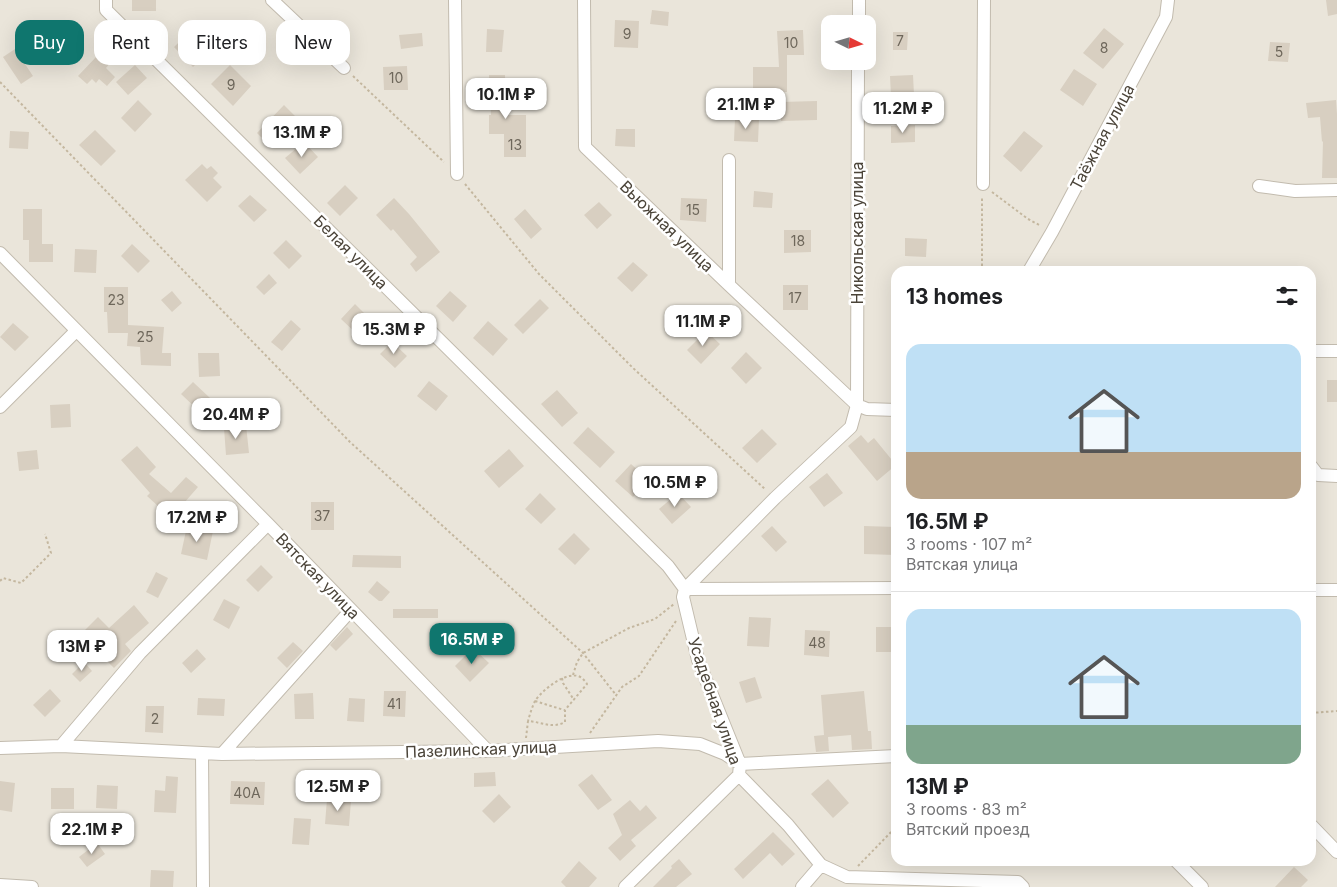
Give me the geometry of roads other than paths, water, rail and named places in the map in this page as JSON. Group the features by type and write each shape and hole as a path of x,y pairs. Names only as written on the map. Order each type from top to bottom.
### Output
{"street":[{"name":"Белая улица","path":"106,0 106,10 668,566 684,598"},
{"path":"272,0 344,68"},
{"path":"454,0 457,174"},
{"name":"Вьюжная улица","path":"584,0 586,147 857,405"},
{"path":"858,15 859,0"},
{"path":"983,184 984,0"},
{"name":"Таёжная улица","path":"1032,266 1052,232 1166,17 1168,0"},
{"name":"Никольская улица","path":"857,405 858,70"},
{"path":"729,160 729,285"},
{"path":"1259,186 1294,191 1337,190"},
{"name":"Вятская улица","path":"0,254 268,524 488,750"},
{"path":"0,407 76,331"},
{"path":"1316,352 1337,351"},
{"path":"684,598 775,498 851,427 857,405 867,410 891,410"},
{"path":"1316,472 1318,475 1337,476"},
{"path":"61,746 140,653 268,524"},
{"path":"684,598 891,588"},
{"path":"1316,590 1337,590"},
{"name":"Усадебная улица","path":"625,887 739,769 698,660 684,598"},
{"path":"222,754 351,610"},
{"name":"Пазелинская улица","path":"0,748 61,746 222,754 488,750 658,741 700,744 725,754 739,769"},
{"path":"202,752 202,887"},
{"path":"739,769 891,756"},
{"path":"739,769 821,865 847,882 1018,882 1023,887"},
{"path":"1316,830 1337,852"},
{"path":"802,887 821,865"},
{"path":"1181,866 1202,887"},
{"path":"0,885 32,887"}]}
